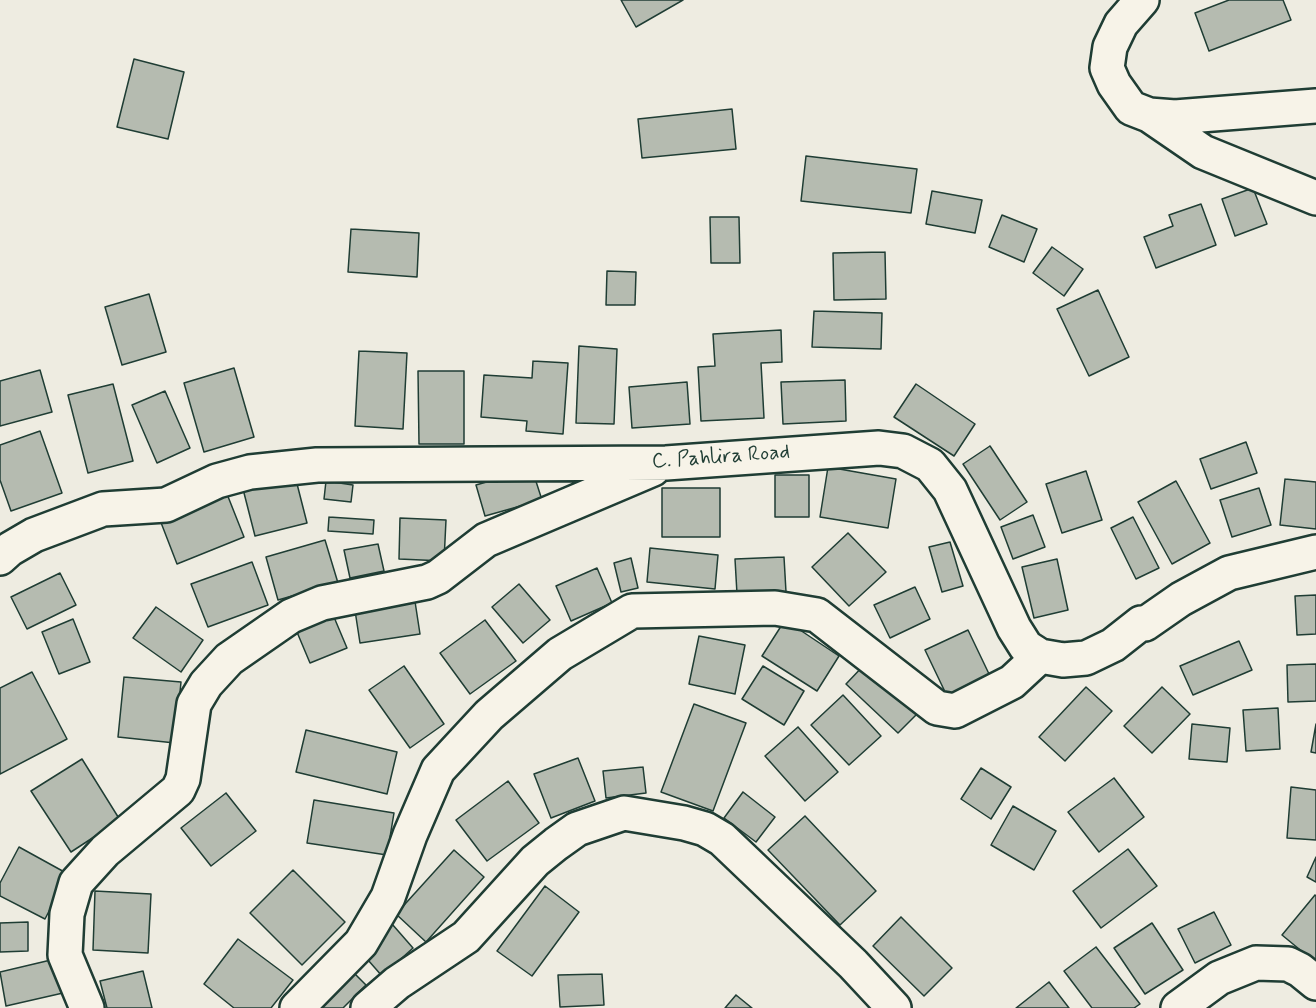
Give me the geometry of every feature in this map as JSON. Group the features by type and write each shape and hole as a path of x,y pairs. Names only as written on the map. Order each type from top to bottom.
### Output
{"street":[{"path":"1142,0 1121,24 1110,47 1107,68 1114,84 1131,108 1149,115 1203,152 1316,198"},
{"path":"1149,115 1175,117 1316,106"},
{"name":"C. Pahlira Road","path":"0,558 10,549 34,535 103,509 166,505 217,482 250,472 328,465 666,463 861,448 903,451 930,465 950,490 1014,628 1026,647 1040,656"},
{"path":"87,1008 65,955 67,914 76,883 105,851 178,790 183,779 194,704 206,684 229,659 291,616 322,603 427,582 438,577 486,540 666,463"},
{"path":"297,1008 361,943 367,934 388,897 410,835 438,770 489,715 560,654 632,611 775,608 817,615 937,708 955,711 1012,682 1040,656 1063,660 1086,658 1113,645 1141,623 1145,624 1181,599 1229,573 1316,552"},
{"path":"368,1008 397,983 466,937 535,861 556,844 577,830 624,813 684,823 705,829 722,839 829,941 894,1008"},
{"path":"1178,1008 1219,978 1256,963 1288,964 1300,969 1316,982"}],"building":[{"path":"621,0 683,0 636,27"},
{"path":"1229,0 1283,0 1291,20 1209,51 1195,13"},
{"path":"134,59 184,72 168,139 117,127"},
{"path":"732,109 736,149 642,158 638,119"},
{"path":"806,156 917,169 911,213 801,201"},
{"path":"1253,188 1267,224 1235,236 1222,199"},
{"path":"932,191 982,200 975,233 926,224"},
{"path":"1201,204 1216,245 1156,268 1144,237 1173,226 1169,215"},
{"path":"1002,215 1037,229 1024,262 989,247"},
{"path":"710,217 739,217 740,263 711,263"},
{"path":"351,229 419,233 417,277 348,272"},
{"path":"1052,247 1083,269 1064,296 1033,273"},
{"path":"885,252 886,299 834,300 833,253"},
{"path":"607,271 636,272 635,305 606,305"},
{"path":"1098,290 1129,357 1089,376 1057,309"},
{"path":"149,294 166,352 122,365 105,307"},
{"path":"814,311 882,313 881,349 812,347"},
{"path":"781,330 782,362 761,363 764,418 701,421 698,367 715,366 713,334"},
{"path":"579,346 617,349 614,424 576,423"},
{"path":"359,351 407,353 403,429 355,426"},
{"path":"533,361 568,363 563,434 526,431 527,421 481,417 484,375 532,378"},
{"path":"234,368 254,437 204,452 184,383"},
{"path":"40,370 52,412 0,426 0,381"},
{"path":"418,371 464,371 464,444 419,444"},
{"path":"845,380 846,421 783,424 781,382"},
{"path":"687,382 690,424 632,428 629,387"},
{"path":"113,384 133,461 88,473 68,395"},
{"path":"916,384 975,424 954,456 894,417"},
{"path":"165,391 190,448 157,463 132,405"},
{"path":"40,431 62,493 11,511 0,480 0,445"},
{"path":"1246,442 1257,473 1211,489 1200,459"},
{"path":"990,446 1027,502 1000,520 963,464"},
{"path":"828,467 896,479 888,528 820,517"},
{"path":"532,469 542,500 485,516 476,485"},
{"path":"1086,471 1102,520 1062,533 1046,484"},
{"path":"775,475 809,475 809,517 775,517"},
{"path":"295,476 307,523 255,536 243,489"},
{"path":"1285,479 1316,482 1316,529 1280,525"},
{"path":"326,481 353,485 351,502 324,499"},
{"path":"1176,481 1210,543 1172,564 1138,502"},
{"path":"662,488 720,488 720,537 662,537"},
{"path":"1259,488 1271,525 1232,537 1220,500"},
{"path":"227,494 244,537 177,564 160,520"},
{"path":"1033,515 1045,547 1013,559 1001,527"},
{"path":"329,517 374,520 373,534 328,531"},
{"path":"1133,517 1159,568 1136,579 1111,528"},
{"path":"400,518 446,520 444,561 399,559"},
{"path":"848,533 886,572 849,606 812,567"},
{"path":"325,540 338,583 278,600 266,557"},
{"path":"950,542 963,586 942,592 929,547"},
{"path":"378,544 384,571 350,578 344,550"},
{"path":"650,548 718,555 715,589 647,582"},
{"path":"784,557 786,592 737,594 735,559"},
{"path":"631,558 638,588 621,592 614,563"},
{"path":"1057,559 1068,610 1034,618 1022,567"},
{"path":"252,562 268,605 208,627 191,584"},
{"path":"597,568 612,603 571,621 556,586"},
{"path":"60,573 76,605 27,629 11,597"},
{"path":"519,584 550,620 523,643 492,607"},
{"path":"915,587 930,619 890,638 874,605"},
{"path":"414,595 420,634 360,643 354,604"},
{"path":"1316,595 1316,634 1297,635 1295,596"},
{"path":"156,607 203,640 181,672 133,638"},
{"path":"331,610 347,648 310,663 294,625"},
{"path":"73,619 90,662 59,674 42,632"},
{"path":"485,620 516,661 470,694 440,653"},
{"path":"785,620 839,656 817,691 762,656"},
{"path":"968,630 990,676 947,696 925,650"},
{"path":"699,636 745,645 735,694 689,684"},
{"path":"1239,641 1252,670 1193,695 1180,666"},
{"path":"866,663 918,713 898,733 846,684"},
{"path":"1316,664 1316,701 1288,702 1287,665"},
{"path":"404,666 444,724 410,748 369,690"},
{"path":"763,666 804,691 784,725 742,699"},
{"path":"32,672 67,739 0,774 0,688"},
{"path":"124,677 181,682 175,743 118,737"},
{"path":"1086,687 1112,711 1065,761 1039,737"},
{"path":"1162,687 1190,714 1152,753 1124,726"},
{"path":"843,695 881,736 849,765 811,725"},
{"path":"694,704 746,723 713,811 661,792"},
{"path":"1278,708 1280,749 1246,751 1243,710"},
{"path":"1192,724 1230,728 1227,762 1189,759"},
{"path":"1316,724 1316,753 1311,752"},
{"path":"798,727 838,772 805,801 765,756"},
{"path":"306,730 397,752 387,794 296,772"},
{"path":"578,758 595,801 551,818 534,774"},
{"path":"82,759 120,820 71,852 31,791"},
{"path":"643,767 646,793 606,798 603,771"},
{"path":"981,768 1011,787 991,819 961,799"},
{"path":"1114,778 1144,817 1099,852 1068,812"},
{"path":"508,781 539,823 487,861 456,820"},
{"path":"1291,787 1316,790 1316,840 1287,838"},
{"path":"743,792 775,817 756,842 724,818"},
{"path":"226,793 256,831 211,866 181,828"},
{"path":"314,800 394,813 387,855 307,843"},
{"path":"1013,806 1056,831 1034,870 991,845"},
{"path":"805,816 876,891 840,925 768,850"},
{"path":"19,847 68,874 45,919 0,896 0,883"},
{"path":"1128,849 1157,886 1101,928 1073,891"},
{"path":"454,850 484,877 426,942 396,914"},
{"path":"1316,857 1316,882 1307,877"},
{"path":"293,870 345,922 302,965 250,913"},
{"path":"545,886 579,912 532,976 497,951"},
{"path":"95,891 151,894 148,953 93,950"},
{"path":"1316,896 1316,963 1282,935"},
{"path":"1214,912 1231,945 1195,963 1178,929"},
{"path":"901,917 952,968 924,996 873,946"},
{"path":"28,922 28,951 0,952 0,923"},
{"path":"1152,923 1183,970 1145,994 1114,948"},
{"path":"392,924 413,948 382,976 361,952"},
{"path":"238,939 293,980 271,1008 234,1008 204,984"},
{"path":"1096,947 1140,1004 1134,1008 1092,1008 1064,971"},
{"path":"55,959 63,993 6,1006 0,972"},
{"path":"143,971 152,1008 107,1008 100,981"},
{"path":"352,971 366,985 343,1008 317,1008"},
{"path":"602,974 604,1005 560,1007 558,975"},
{"path":"1049,982 1069,1008 1016,1008"},
{"path":"736,995 752,1008 725,1008"}]}
